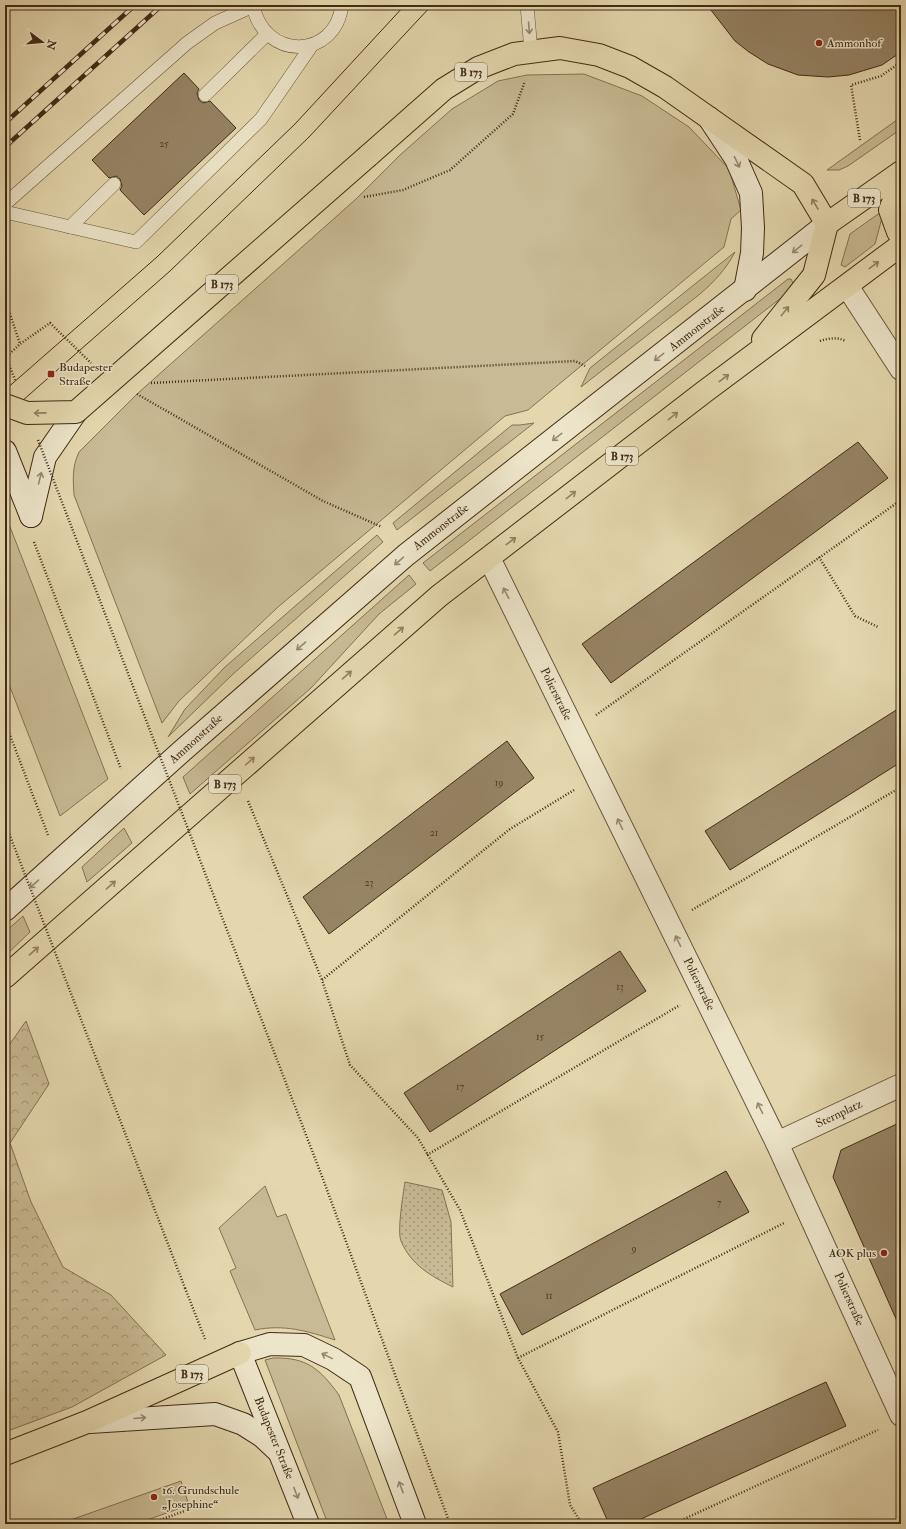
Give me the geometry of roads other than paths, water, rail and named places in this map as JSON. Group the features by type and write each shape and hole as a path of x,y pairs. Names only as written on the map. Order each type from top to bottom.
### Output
{"main road":[{"name":"B 173","path":"76,412 444,89 478,68 514,54 560,48 599,55 630,67 665,87 803,184 827,224"},
{"name":"B 173","path":"708,117 736,159 751,193 753,228 752,253 745,290"},
{"name":"Ammonstraße","path":"5,910 182,751 406,555 745,290 827,224 901,172"},
{"path":"901,182 890,210 898,232 901,232"},
{"path":"743,363 814,275 827,224"},
{"name":"B 173","path":"5,977 439,596 743,363 901,245"},
{"path":"847,286 901,369"},
{"path":"5,405 27,413 76,412"},
{"path":"5,450 30,516 45,457 76,412"},
{"name":"Polierstraße","path":"489,558 777,1143 901,1415"},
{"name":"Sternplatz","path":"777,1143 901,1085"},
{"path":"240,1353 270,1344 304,1345 333,1359 360,1377 415,1524"},
{"name":"B 173","path":"5,1454 87,1422 240,1353"},
{"name":"Budapester Straße","path":"240,1353 282,1455 308,1524"},
{"path":"87,1422 215,1414 243,1424 262,1436 282,1455"}],"lane":[{"path":"5,204 187,43 214,23 253,5 259,25 273,40 292,47 312,45 329,35 340,18 342,5"},
{"path":"527,5 531,51"},
{"path":"205,95 267,34"},
{"path":"5,212 136,242 261,119 312,45"},
{"path":"70,227 114,184"}],"tram line":[{"path":"5,390 157,257 295,124 405,5"},
{"path":"5,416 170,271 309,137 432,5"}],"railway":[{"path":"5,123 135,5"},
{"path":"5,147 162,5"}],"place":[{"name":"Ammonhof","path":"819,43"},
{"name":"Budapester Straße","path":"51,374"},
{"name":"AOK plus","path":"884,1253"},
{"name":"16. Grundschule „Josephine“","path":"154,1497"}]}
